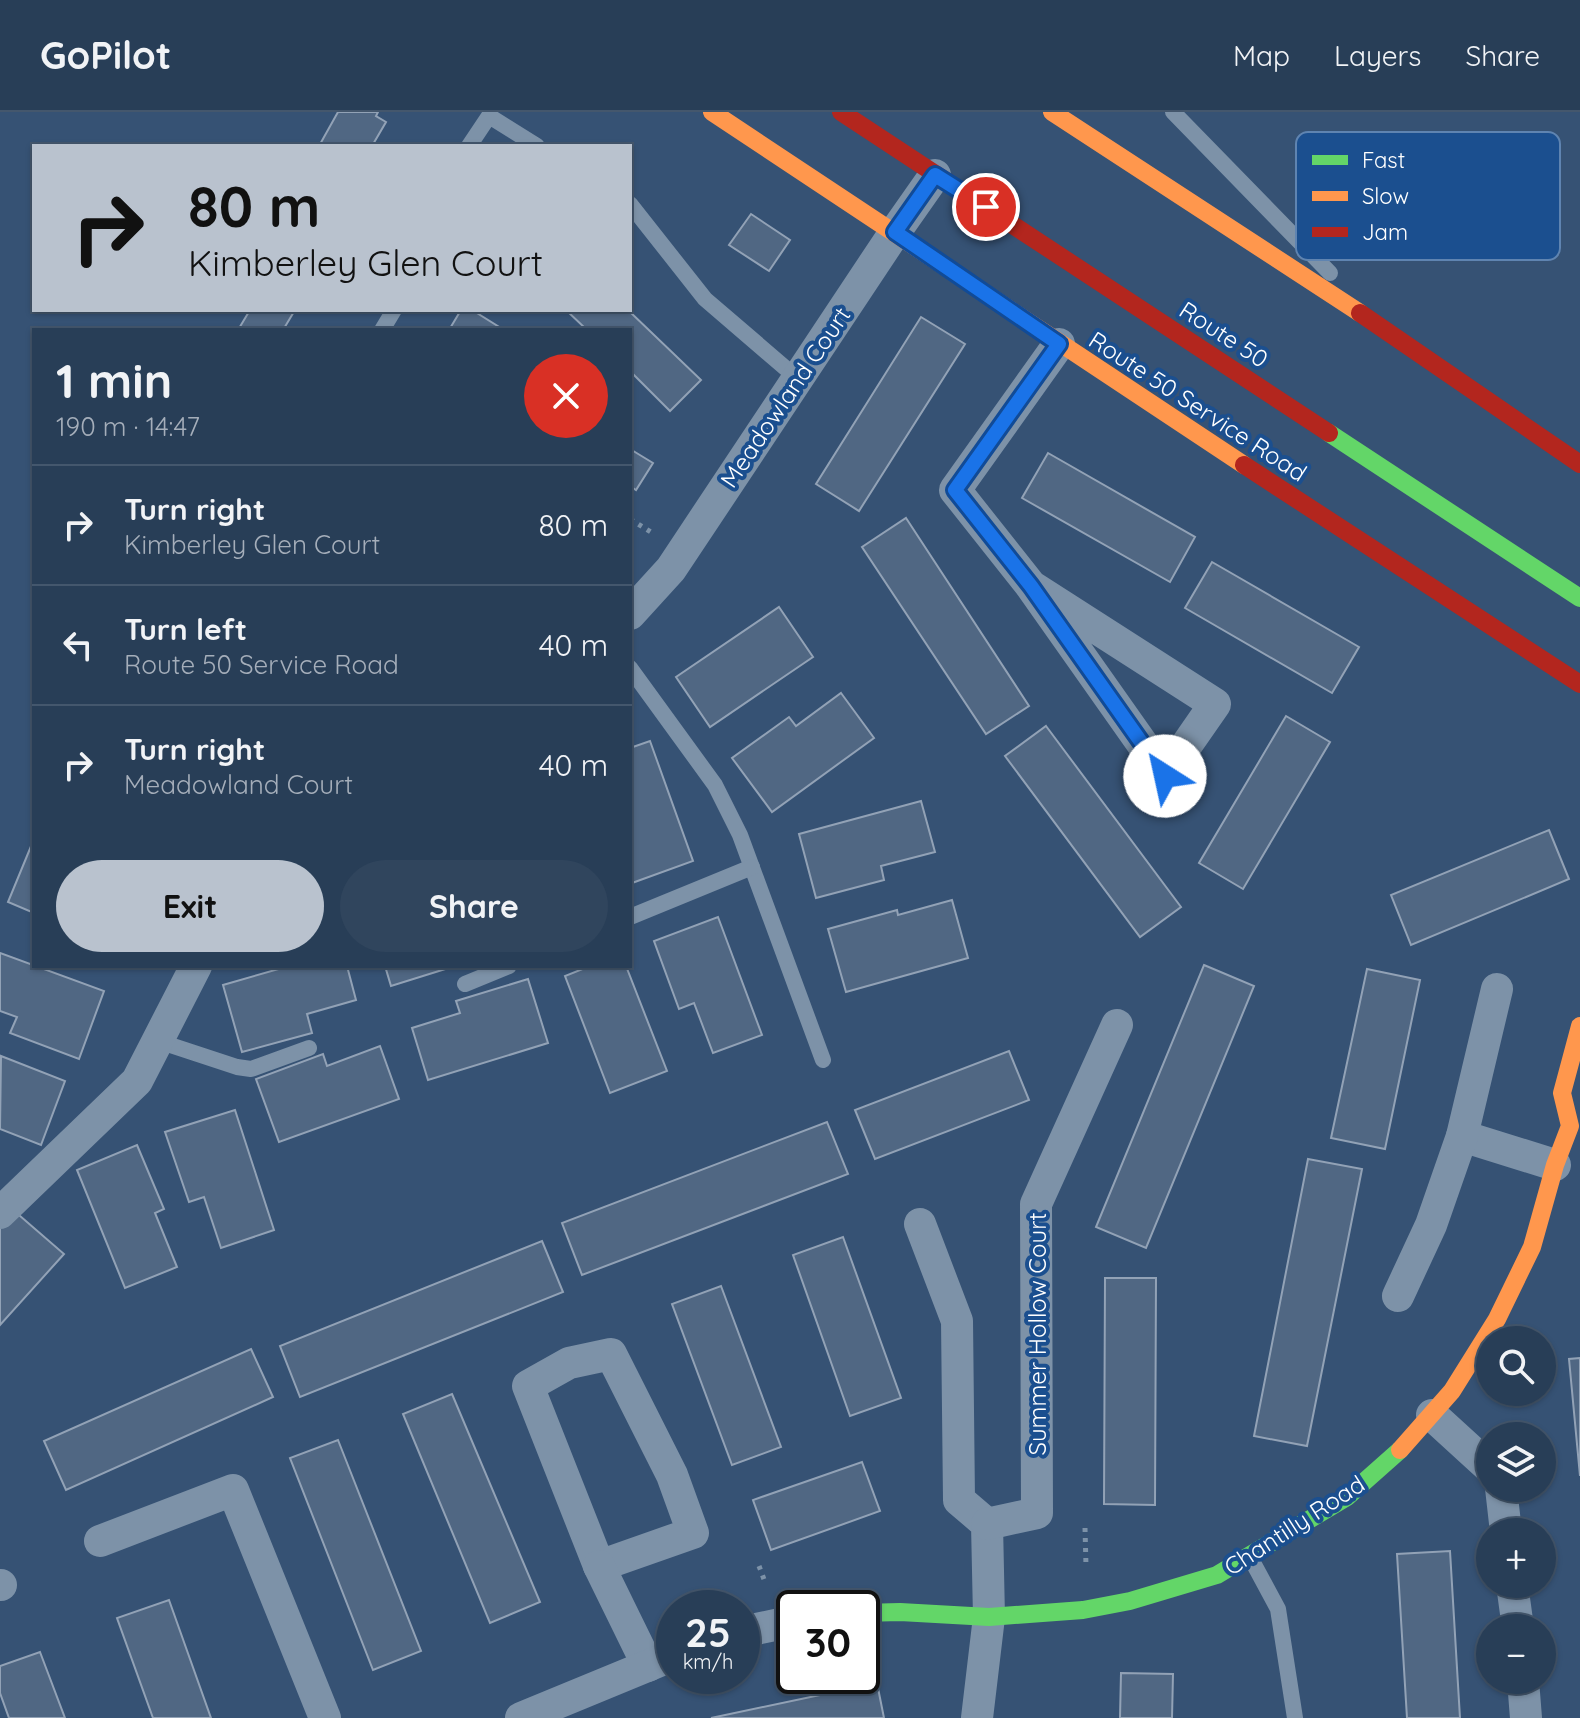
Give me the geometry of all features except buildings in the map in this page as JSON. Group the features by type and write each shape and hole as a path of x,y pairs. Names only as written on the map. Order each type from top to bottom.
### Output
{"main road":[{"name":"Route 50 Service Road","path":"712,112 1059,344 1580,684"},
{"name":"Route 50","path":"841,112 1580,598"},
{"path":"1052,112 1388,331 1580,464"},
{"name":"Chantilly Road","path":"880,1613 989,1617 1083,1610 1130,1601 1217,1575 1347,1497 1390,1460 1432,1415 1452,1391 1497,1319 1532,1247 1555,1165 1577,1125 1562,1093 1580,1026"}],"street":[{"name":"Meadowland Court","path":"632,612 671,569 935,175"},
{"path":"1031,586 1215,704 1165,776 1031,586 955,490 1059,344"},
{"path":"0,1213 137,1081 195,968"},
{"path":"1398,1296 1431,1225 1462,1136 1497,989"},
{"name":"Summer Hollow Court","path":"987,1524 1037,1513 1036,1204 1117,1025"},
{"path":"1462,1136 1555,1165"},
{"path":"920,1224 957,1321 959,1500 987,1524 989,1617 977,1718"},
{"path":"599,1566 693,1533 672,1475 611,1354 569,1363 528,1386 599,1566 656,1652"},
{"path":"1432,1415 1476,1455"},
{"path":"100,1541 233,1490 325,1718"},
{"path":"521,1718 656,1662"},
{"path":"1524,1694 1526,1718"}],"lane":[{"path":"1173,112 1296,237"},
{"path":"470,144 489,116 534,144"},
{"path":"632,207 705,299 797,378"},
{"path":"1318,260 1388,331"},
{"path":"632,671 715,785 740,835 823,1060"},
{"path":"632,916 752,867"},
{"path":"465,984 504,968"},
{"path":"158,1041 251,1069 309,1048"},
{"path":"1250,1555 1278,1609 1295,1718"}],"path":[{"path":"632,520 654,534"},
{"path":"1085,1528 1086,1566"},
{"path":"759,1566 765,1582"}],"traffic: fast":[{"path":"1329,433 1580,598"},
{"path":"880,1613 989,1617 1083,1610 1130,1601 1217,1575 1347,1497 1400,1450"}],"traffic: slow":[{"path":"712,112 1244,465"},
{"path":"1052,112 1360,313"},
{"path":"1400,1450 1452,1391 1497,1319 1532,1247 1555,1165 1570,1126 1562,1093 1580,1026"}],"traffic: jam":[{"path":"841,112 1329,433"},
{"path":"1360,313 1580,464"},
{"path":"1244,465 1580,684"}],"route":[{"path":"986,207 935,175 895,232 1059,344 955,490 1031,586 1165,776"}]}
